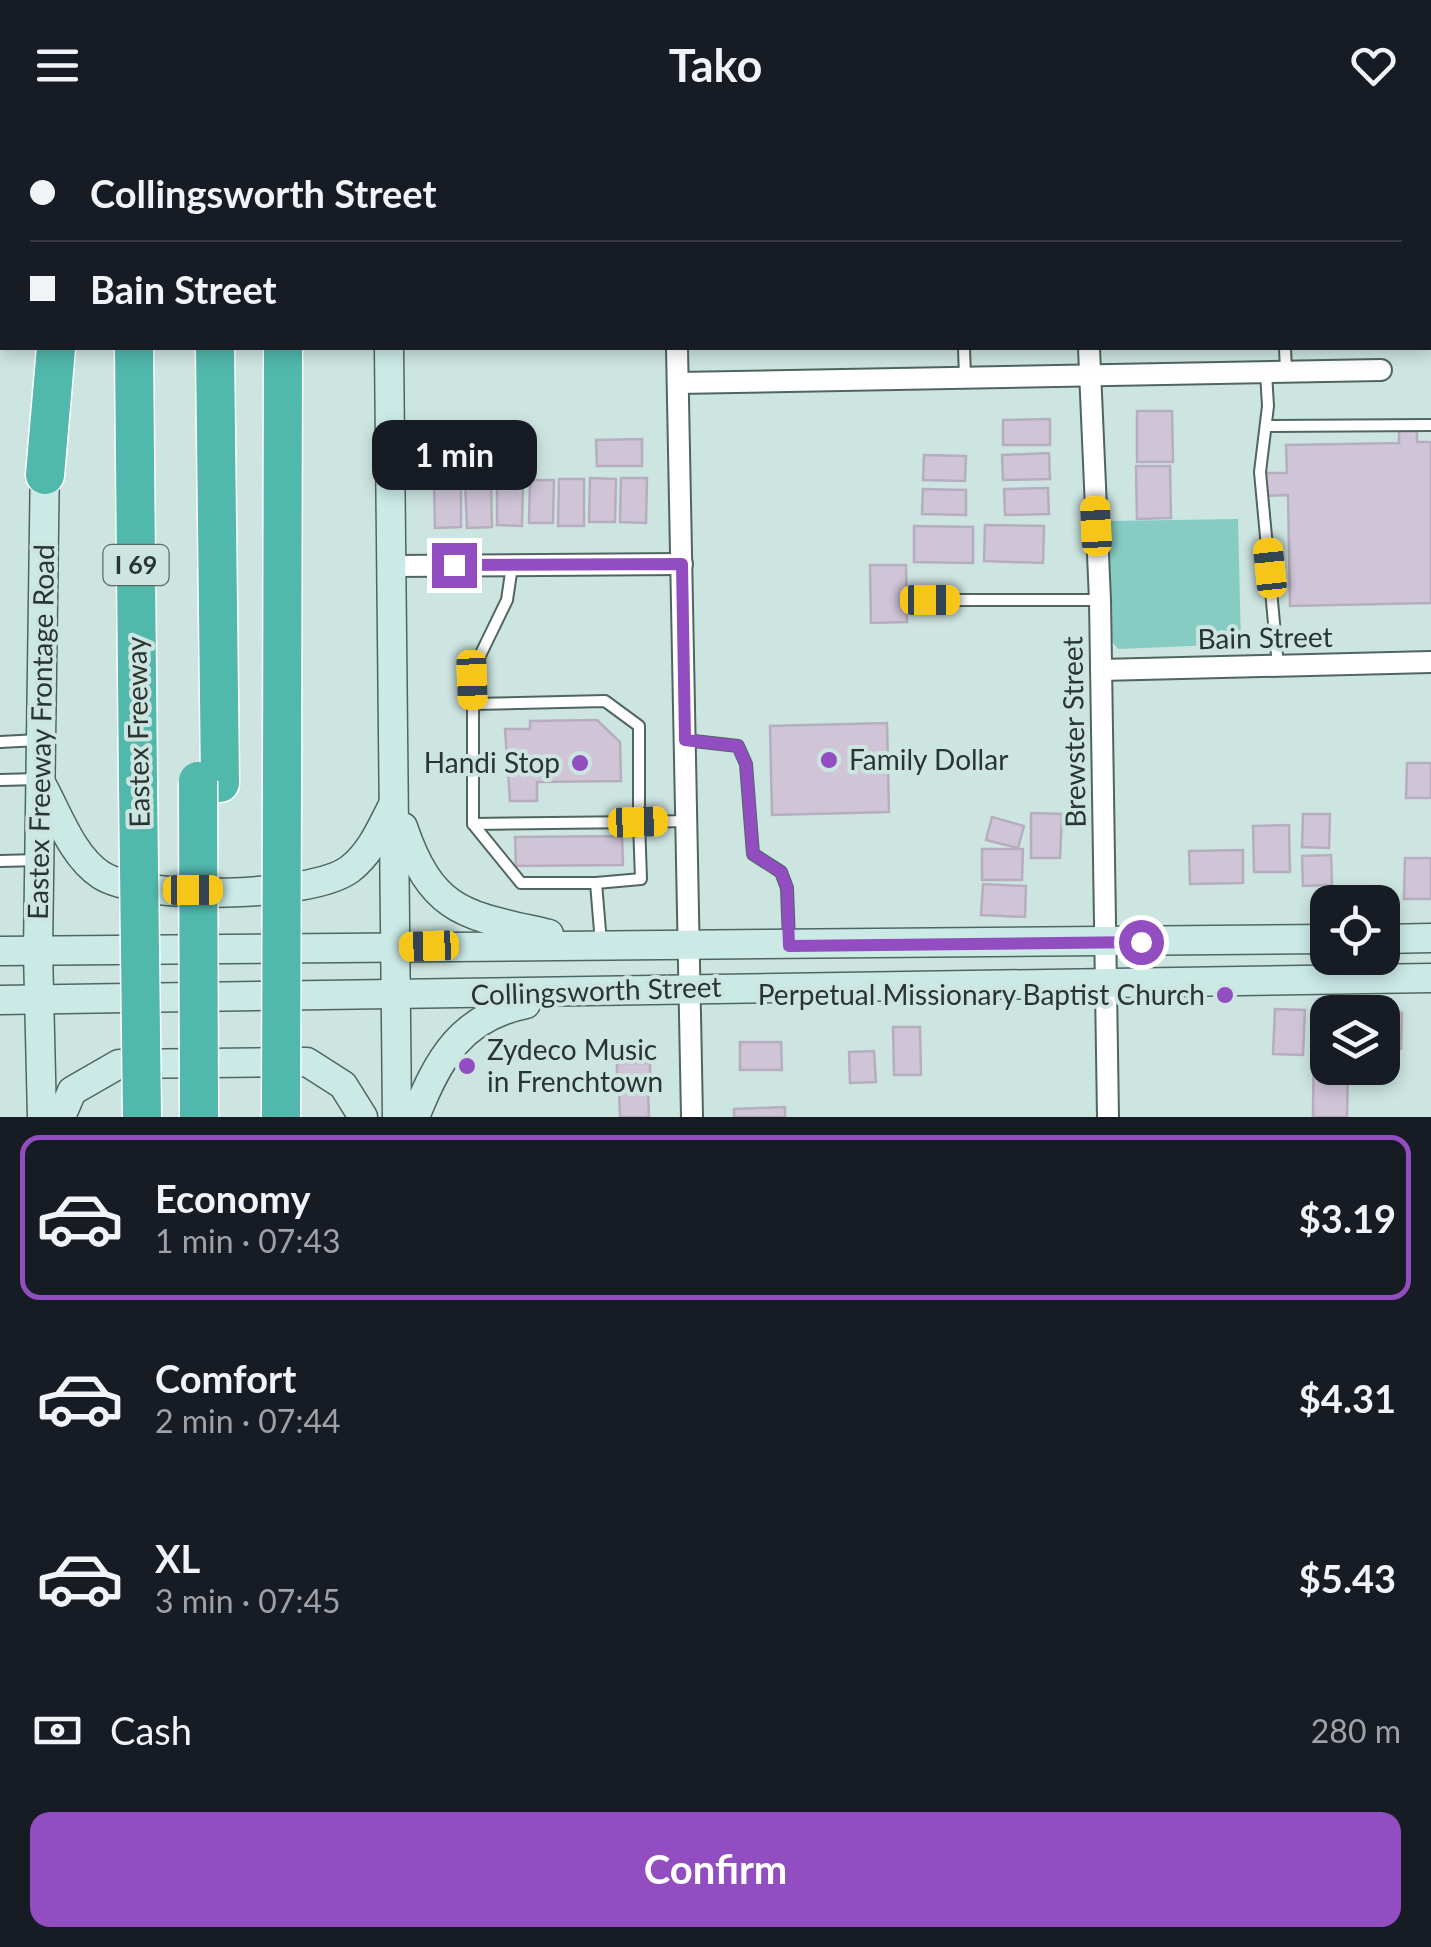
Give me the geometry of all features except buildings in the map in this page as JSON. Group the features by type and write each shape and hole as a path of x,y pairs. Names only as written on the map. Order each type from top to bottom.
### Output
{"highway":[{"path":"45,475 56,350"},
{"name":"Eastex Freeway","path":"134,350 142,1117"},
{"name":"I 69","path":"196,350 222,1117"},
{"name":"I 69","path":"198,1117 209,782 215,350"},
{"path":"281,1117 283,350"}],"main road":[{"name":"Eastex Freeway Frontage Road","path":"41,350 45,475 38,951 42,1117"},
{"path":"389,350 397,1117"},
{"path":"39,779 69,836 96,872 116,883 164,890 265,889 334,878 373,845 395,802"},
{"path":"395,802 414,859 444,902 472,916 601,945"},
{"path":"1400,939 1431,938"},
{"name":"Collingsworth Street","path":"0,951 1310,940"},
{"name":"Collingsworth Street","path":"0,1000 1431,978"},
{"path":"415,1117 434,1070 447,1051 495,1010 577,993"},
{"path":"60,1117 72,1090 119,1064 307,1062 343,1085 363,1117"}],"street":[{"path":"677,350 692,945 692,1117"},
{"name":"Brewster Street","path":"1089,350 1100,600 1108,1117"},
{"path":"678,383 1380,370"},
{"path":"392,566 682,564"},
{"name":"Bain Street","path":"1101,670 1431,662"}],"lane":[{"path":"964,350 965,378"},
{"path":"1278,666 1260,472 1276,372 1284,350"},
{"path":"1266,426 1431,425"},
{"path":"472,704 605,700 638,726 640,879 521,883 473,824 472,704 473,670 507,600 512,564"},
{"path":"930,600 1100,600"},
{"path":"0,742 40,740"},
{"path":"685,740 738,746 746,764 753,854 781,872 787,888 789,946"},
{"path":"0,780 39,779"},
{"path":"473,824 687,820"},
{"path":"0,861 38,860"},
{"path":"596,883 601,945"}],"green space":[{"path":"1238,519 1241,644 1118,649 1108,637 1107,521"}],"place":[{"name":"Family Dollar","path":"829,760"},
{"name":"Handi Stop","path":"580,763"},
{"name":"Perpetual Missionary Baptist Church","path":"1225,995"},
{"name":"Zydeco Music in Frenchtown","path":"467,1066"}],"route":[{"path":"454,565 682,564 685,740 738,746 746,764 753,854 763,864 781,872 787,888 789,946 1141,942"}]}
